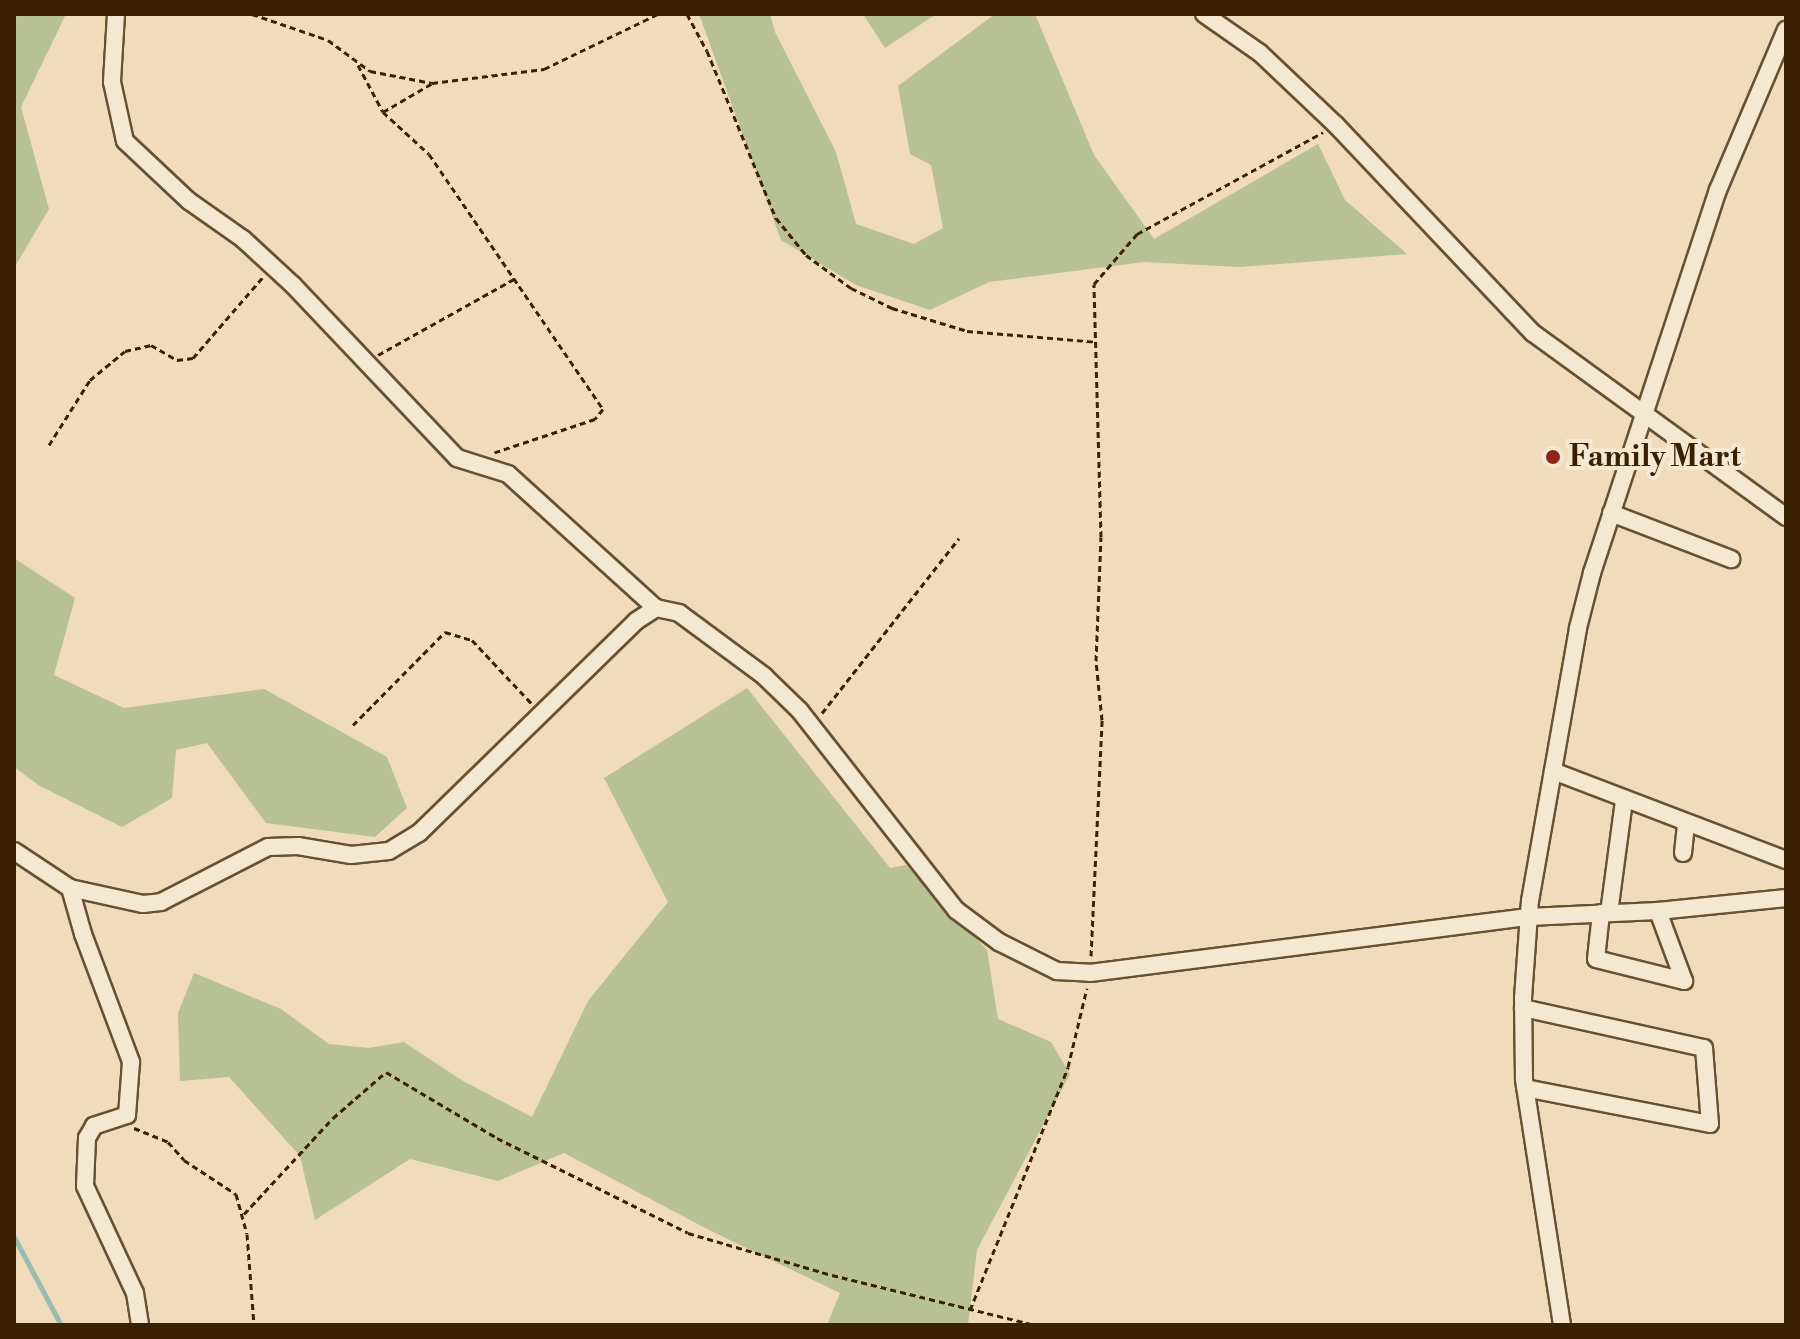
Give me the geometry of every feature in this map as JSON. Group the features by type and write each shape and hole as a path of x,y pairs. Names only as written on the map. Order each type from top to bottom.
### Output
{"street":[{"path":"116,14 112,82 125,141 178,192 243,239 272,266 367,361 457,458 508,474 656,608 679,613 764,676 812,725 956,910 999,942 1040,964 1057,971 1090,973 1528,917 1658,911 1786,898"},
{"path":"1204,14 1260,53 1336,125 1533,333 1786,517"},
{"path":"1562,1325 1525,1088 1523,1008 1528,917 1553,771 1578,628 1611,513 1718,190 1782,50 1786,30"},
{"path":"1611,513 1731,559"},
{"path":"14,851 70,888 143,904 161,902 268,847 298,846 351,855 389,851 419,833 636,621 656,608"},
{"path":"1553,771 1786,860"},
{"path":"1624,800 1596,959 1684,981 1658,911"},
{"path":"1683,853 1686,823"},
{"path":"70,888 83,934 131,1062 127,1115 94,1126 87,1138 85,1186 135,1293 140,1325"},
{"path":"1523,1008 1704,1048 1710,1124 1525,1088"}],"path":[{"path":"252,14 328,40 358,65 383,112 429,154 603,409 595,419 493,453 481,467"},
{"path":"358,65 432,83 544,69 658,14"},
{"path":"687,14 707,51 776,218 806,255 851,288 892,308 967,331 1097,342"},
{"path":"383,112 432,83"},
{"path":"970,1310 1068,1067 1090,973 1102,720 1096,661 1101,537 1094,284 1137,234 1336,125"},
{"path":"49,445 90,380 125,351 151,345 177,360 193,358 272,266"},
{"path":"367,361 514,279"},
{"path":"812,725 959,538"},
{"path":"353,725 445,632 472,640 543,715"},
{"path":"244,1214 333,1118 386,1072 497,1138 688,1233 759,1256 1036,1325"},
{"path":"127,1115 136,1130 168,1142 184,1160 236,1194 244,1214 254,1325"}],"green space":[{"path":"18,14 66,14 21,107 49,209 14,268 14,20"},
{"path":"699,14 770,14 775,32 836,152 856,224 914,244 943,228 931,165 910,154 898,86 995,14 1035,14 1094,155 1154,239 1318,144 1345,200 1407,254 1240,267 1144,262 989,282 930,310 856,285 781,240"},
{"path":"863,14 934,14 935,15 885,48"},
{"path":"14,558 75,598 54,675 124,708 264,689 387,757 407,808 375,837 266,823 207,743 176,750 172,798 122,827 40,786 14,767"},
{"path":"747,688 890,868 906,865 987,950 998,1019 1051,1042 1070,1074 977,1250 968,1325 827,1325 840,1293 707,1229 564,1153 498,1181 410,1159 315,1220 300,1156 229,1077 180,1081 178,1013 194,973 281,1009 329,1044 369,1048 404,1042 463,1081 532,1117 588,1001 668,902 604,778"}],"waterway":[{"path":"14,1237 61,1325"}],"place":[{"name":"Family Mart","path":"1553,457"}]}
